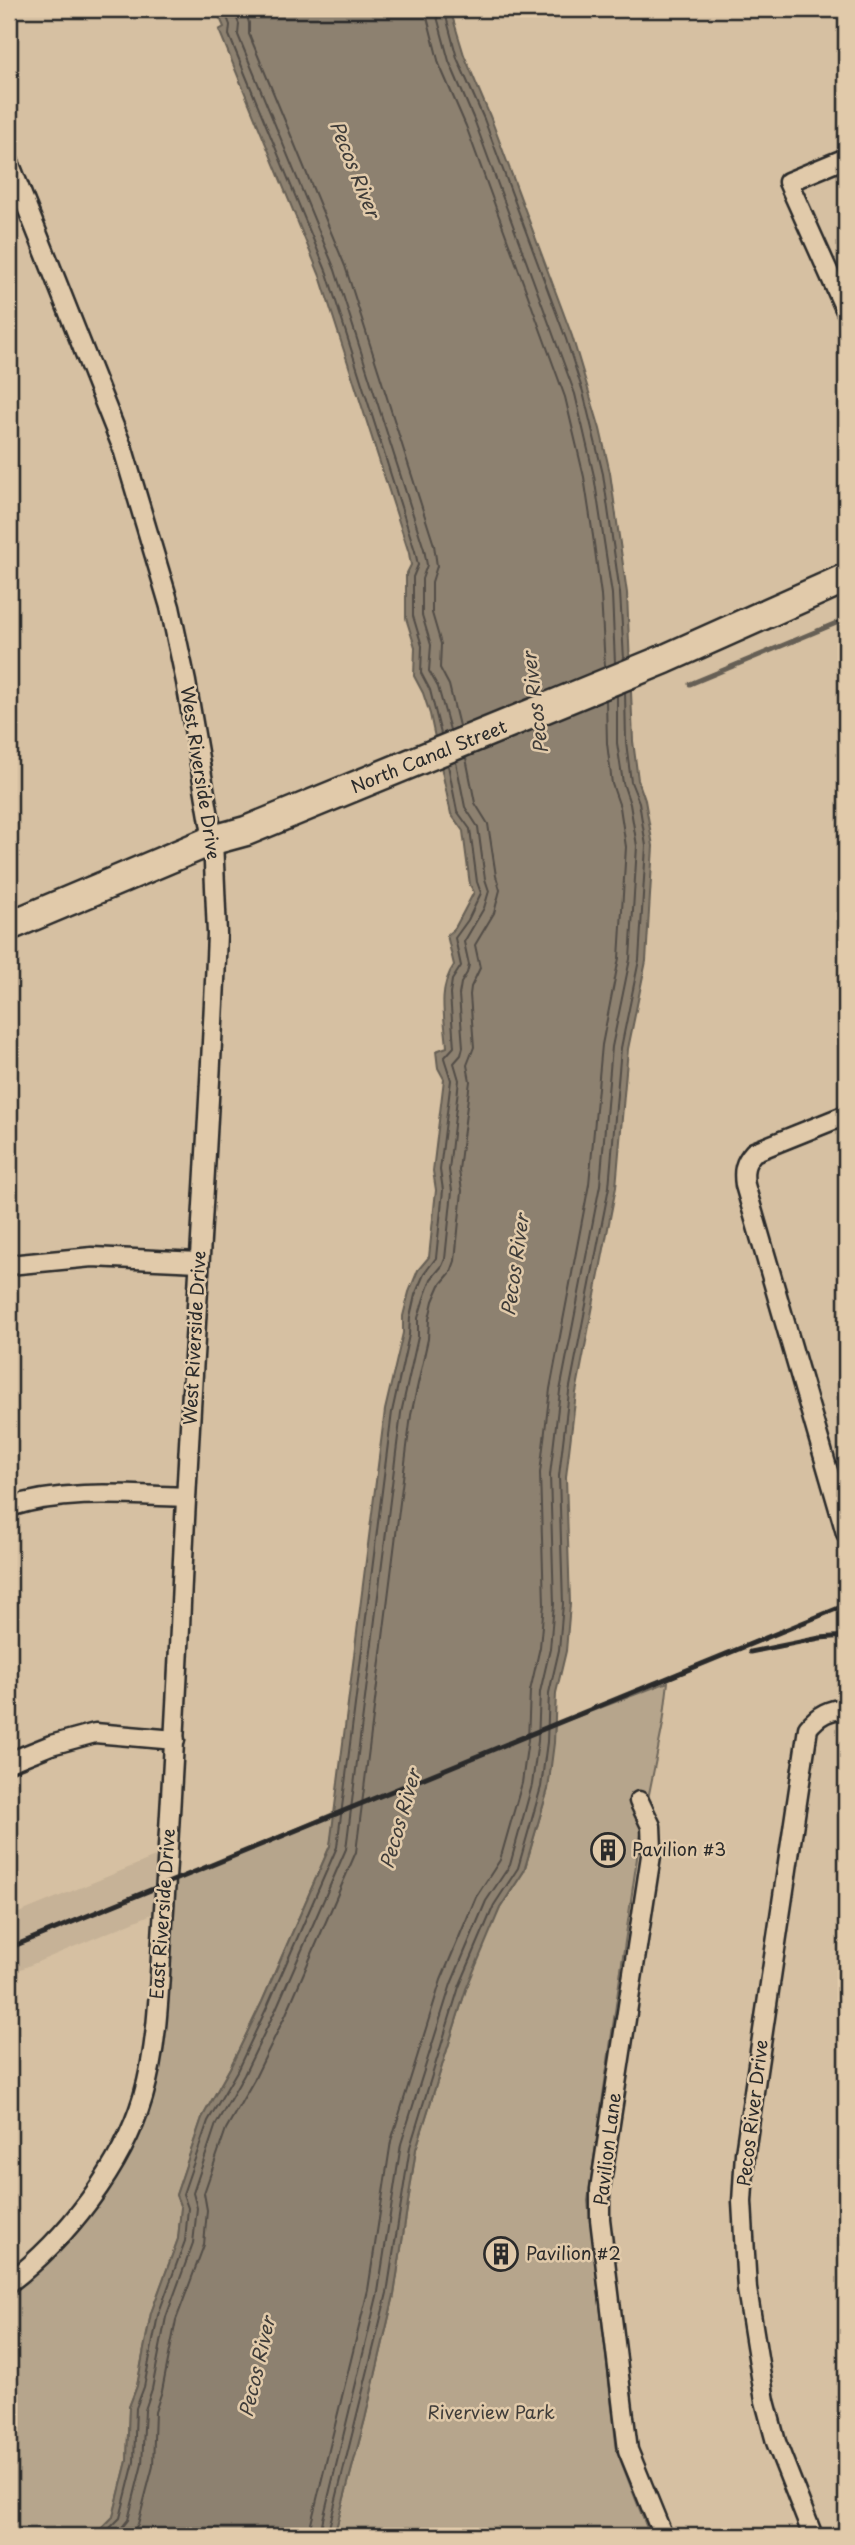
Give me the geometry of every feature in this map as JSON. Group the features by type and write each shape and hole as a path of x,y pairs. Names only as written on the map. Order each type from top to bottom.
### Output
{"main road":[{"name":"North Canal Street","path":"9,926 213,840 246,831 665,659 846,578"}],"street":[{"path":"846,158 788,182 846,311"},
{"name":"West Riverside Drive","path":"9,162 123,449 147,522 170,607 186,682 213,840 217,934 185,1497"},
{"path":"846,1115 754,1152 743,1171 748,1199 846,1533"},
{"path":"9,1265 92,1257 199,1262"},
{"path":"9,1507 46,1498 84,1494 185,1497"},
{"name":"East Riverside Drive","path":"9,2283 69,2227 96,2191 116,2158 142,2100 148,2076 157,2012 175,1740 185,1497"},
{"name":"Pecos River Drive","path":"813,2536 776,2442 765,2401 747,2289 742,2202 745,2153 808,1728 816,1718 830,1710 846,1708"},
{"path":"9,1762 71,1738 95,1733 175,1740"},
{"name":"Pavilion Lane","path":"639,1801 651,1826 652,1849 600,2189 600,2219 628,2450 663,2536"}],"shaded area":[{"path":"167,1852 164,1909 9,1974 9,1917"}],"green space":[{"name":"Riverview Park","path":"668,1682 663,1724 639,1844 588,2201 617,2451 650,2536 334,2536 394,2295 416,2149 483,1943 500,1908 524,1871 548,1789 555,1725"},
{"path":"336,1812 330,1846 262,2002 202,2118 176,2195 181,2208 178,2239 151,2313 137,2386 129,2407 127,2461 113,2517 94,2536 9,2536 9,2283 69,2227 142,2100 166,1884"}],"water":[{"name":"Pecos River","path":"216,9 450,9 464,55 490,116 572,336 600,429 610,473 627,593 633,741 638,780 645,800 653,846 646,961 628,1049 616,1187 576,1393 566,1477 570,1604 566,1651 556,1693 554,1743 548,1789 524,1871 500,1908 466,1989 416,2149 394,2295 334,2536 94,2536 113,2517 127,2461 129,2407 137,2386 151,2313 178,2239 181,2208 176,2195 202,2118 262,2002 330,1846 385,1410 403,1333 403,1316 409,1292 418,1270 429,1257 436,1190 433,1171 444,1079 438,1068 436,1051 447,1047 444,994 445,984 454,965 447,935 455,928 474,892 470,885 463,831 451,814 430,714 414,676 415,647 406,618 406,575 411,565 409,553 320,276 219,30 224,27"}],"waterway":[{"path":"690,684 846,619"}],"railway":[{"path":"9,1948 846,1605"},
{"path":"750,1652 820,1638 846,1636"}],"place":[{"name":"Pavilion #3","path":"608,1850"},
{"name":"Pavilion #2","path":"501,2254"}]}
